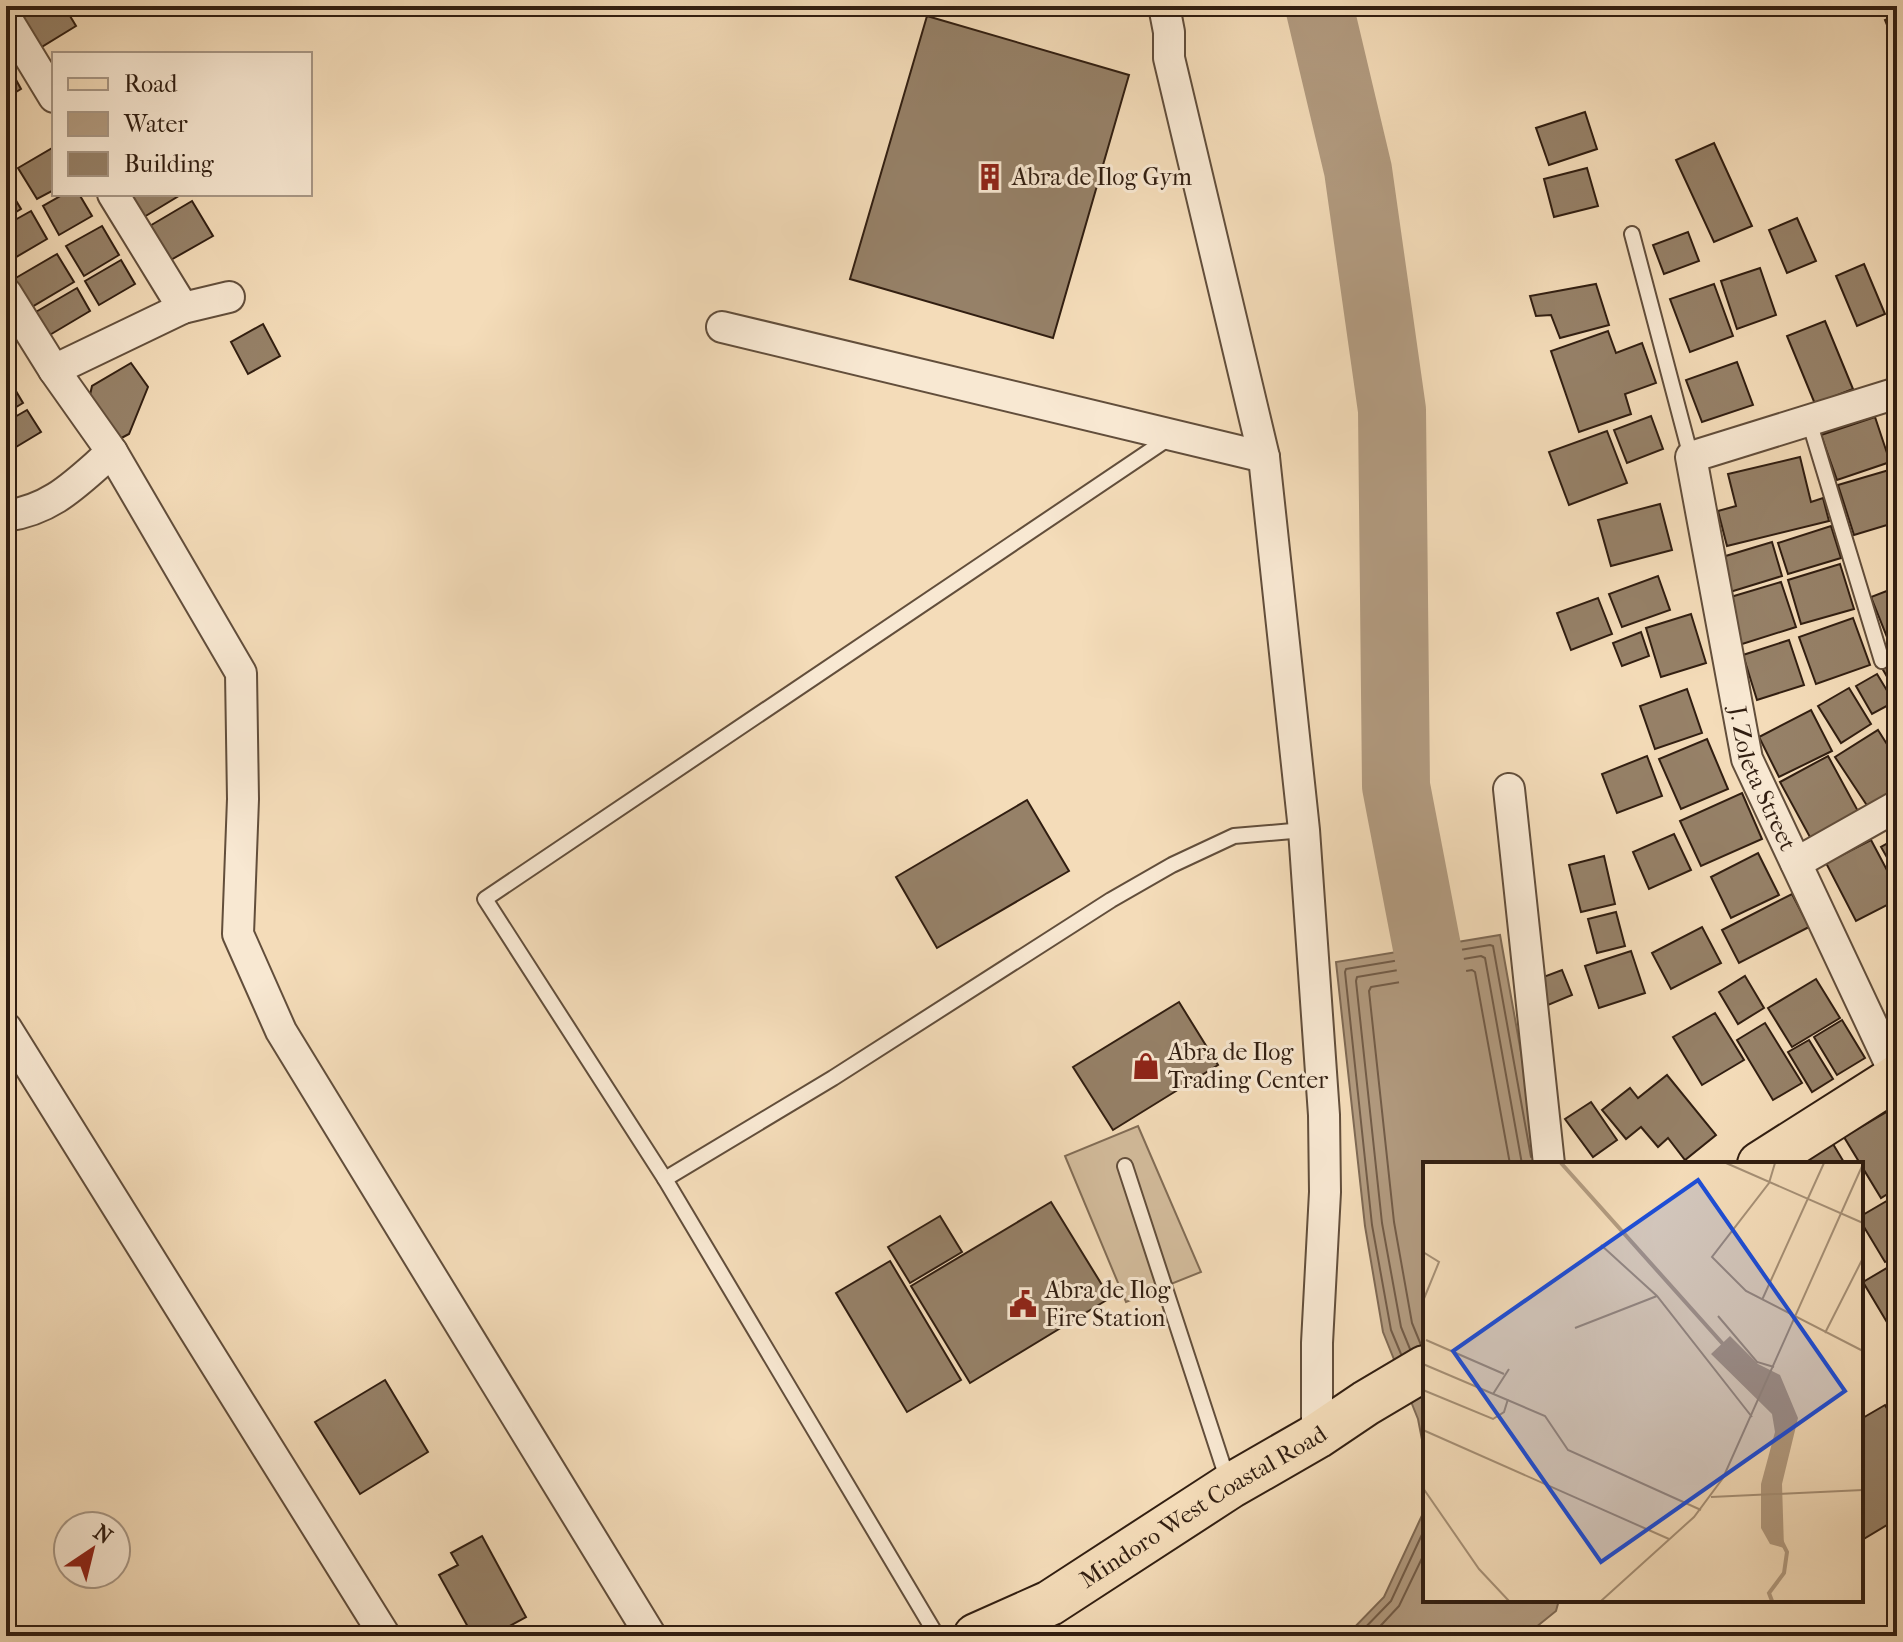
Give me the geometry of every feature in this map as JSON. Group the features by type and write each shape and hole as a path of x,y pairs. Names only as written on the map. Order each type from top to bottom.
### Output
{"main road":[{"path":"1763,1162 1897,1077"},
{"name":"Mindoro West Coastal Road","path":"976,1636 1050,1603 1230,1486 1423,1369"}],"street":[{"path":"1164,6 1169,32 1169,58 1264,457 1304,830 1324,1115 1317,1436"},
{"path":"6,18 52,94"},
{"path":"114,196 183,308"},
{"path":"6,293 54,370 112,452 241,673 243,799 238,934 281,1031 651,1636"},
{"path":"54,370 183,308 229,297"},
{"path":"722,327 1264,457"},
{"path":"1691,457 1897,393"},
{"path":"6,516 45,506 112,452"},
{"name":"J. Zoleta Street","path":"1691,457 1747,759 1897,1077"},
{"path":"1509,789 1549,1162"},
{"path":"1796,863 1897,806"},
{"path":"6,1028 385,1636"}],"lane":[{"path":"1632,234 1691,457"},
{"path":"1809,421 1882,661"},
{"path":"937,1636 665,1179 485,899 1172,436"},
{"path":"665,1179 833,1078 1111,900 1172,865 1234,836 1304,830"},
{"path":"1125,1166 1230,1486"}],"shaded area":[{"path":"1138,1126 1201,1272 1126,1302 1065,1156"}],"water":[{"path":"1500,935 1541,1162 1423,1162 1423,1445 1418,1419 1383,1332 1365,1226 1336,962"},
{"path":"1423,1513 1423,1602 1558,1602 1556,1611 1525,1636 1346,1636 1384,1597"}],"building":[{"path":"9,6 64,6 76,26 35,51"},
{"path":"1897,15 1897,50 1885,20"},
{"name":"Abra de Ilog Gym","path":"927,16 1129,75 1053,338 850,279"},
{"path":"9,67 21,89 6,98 6,69"},
{"path":"1585,112 1597,149 1549,165 1536,128"},
{"path":"1714,143 1752,226 1714,242 1676,160"},
{"path":"52,148 52,191 37,199 18,168"},
{"path":"1587,168 1598,206 1554,217 1544,179"},
{"path":"6,184 21,209 6,218"},
{"path":"60,196 80,196 92,216 59,235 43,206"},
{"path":"131,196 179,196 144,217"},
{"path":"192,201 213,236 169,261 148,227"},
{"path":"31,211 47,239 6,263 6,225"},
{"path":"1797,218 1816,261 1787,273 1769,230"},
{"path":"102,226 119,255 84,276 66,246"},
{"path":"1688,232 1699,261 1664,274 1653,245"},
{"path":"57,254 74,282 30,308 14,279"},
{"path":"121,260 135,284 99,305 85,281"},
{"path":"1864,264 1885,314 1857,326 1836,276"},
{"path":"1760,268 1776,315 1737,329 1721,281"},
{"path":"1596,284 1609,325 1560,338 1551,315 1536,316 1530,296"},
{"path":"1714,284 1733,336 1690,352 1670,299"},
{"path":"77,288 90,311 48,336 34,313"},
{"path":"1825,321 1853,389 1815,404 1787,336"},
{"path":"263,324 280,356 248,374 231,342"},
{"path":"1608,331 1616,353 1642,343 1656,383 1625,394 1631,414 1579,432 1551,351"},
{"path":"1737,362 1753,405 1702,422 1686,380"},
{"path":"131,363 148,387 129,434 99,450 81,435 92,386"},
{"path":"10,381 23,403 6,413 6,383"},
{"path":"27,410 41,432 6,453 6,422"},
{"path":"1897,415 1897,449 1888,417"},
{"path":"1651,416 1663,449 1627,463 1614,430"},
{"path":"1875,417 1890,462 1837,480 1821,435"},
{"path":"1607,431 1627,483 1569,505 1549,452"},
{"path":"1800,457 1811,502 1823,498 1829,521 1727,546 1718,511 1736,506 1728,474"},
{"path":"1889,470 1897,495 1897,522 1854,535 1838,485"},
{"path":"1660,504 1672,550 1611,566 1598,520"},
{"path":"1831,526 1841,558 1788,574 1778,543"},
{"path":"1772,542 1782,576 1730,592 1719,558"},
{"path":"1840,564 1854,609 1801,624 1788,580"},
{"path":"1658,576 1670,610 1622,627 1609,594"},
{"path":"1781,582 1796,627 1739,645 1724,599"},
{"path":"1897,587 1897,644 1891,647 1871,597"},
{"path":"1598,598 1612,634 1571,650 1557,613"},
{"path":"1691,614 1706,663 1661,677 1646,628"},
{"path":"1853,618 1870,665 1816,684 1799,637"},
{"path":"1641,632 1649,656 1622,666 1613,643"},
{"path":"1789,640 1804,685 1757,700 1743,655"},
{"path":"1897,659 1897,694 1882,668"},
{"path":"1877,674 1894,702 1872,714 1856,686"},
{"path":"1849,688 1871,724 1841,743 1818,706"},
{"path":"1687,689 1702,733 1655,749 1640,706"},
{"path":"1811,710 1832,751 1779,777 1759,737"},
{"path":"1878,730 1897,760 1897,789 1868,807 1835,757"},
{"path":"1707,739 1728,789 1681,809 1659,759"},
{"path":"1647,756 1662,796 1617,813 1602,774"},
{"path":"1828,756 1859,813 1811,839 1780,782"},
{"path":"1742,793 1762,839 1701,866 1680,821"},
{"path":"1027,800 1069,871 937,948 896,877"},
{"path":"1674,834 1691,870 1649,889 1633,852"},
{"path":"1897,838 1897,875 1881,847"},
{"path":"1871,840 1897,889 1897,900 1856,921 1826,863"},
{"path":"1758,853 1779,895 1731,918 1711,877"},
{"path":"1604,856 1615,904 1581,912 1569,865"},
{"path":"1792,894 1809,927 1739,963 1722,930"},
{"path":"1616,912 1625,946 1597,953 1588,919"},
{"path":"1702,927 1721,963 1671,989 1652,953"},
{"path":"1631,951 1645,993 1599,1008 1585,966"},
{"path":"1562,970 1572,995 1548,1005 1538,979"},
{"path":"1745,976 1764,1008 1738,1024 1719,992"},
{"path":"1816,979 1840,1018 1792,1047 1768,1008"},
{"name":"Abra de Ilog Trading Center","path":"1179,1002 1218,1065 1113,1130 1073,1067"},
{"path":"1715,1013 1744,1060 1702,1085 1673,1037"},
{"path":"1842,1020 1865,1058 1837,1075 1814,1037"},
{"path":"1765,1023 1802,1083 1773,1100 1737,1040"},
{"path":"1809,1040 1833,1079 1812,1092 1788,1052"},
{"path":"1667,1075 1716,1135 1685,1160 1668,1138 1658,1147 1641,1127 1626,1139 1602,1110 1630,1088 1638,1098"},
{"path":"1591,1102 1617,1140 1593,1157 1565,1119"},
{"path":"1890,1110 1897,1121 1897,1188 1881,1198 1863,1168 1863,1162 1859,1162 1844,1137"},
{"path":"1830,1139 1844,1162 1794,1162"},
{"path":"1897,1195 1897,1255 1885,1262 1863,1225 1863,1215"},
{"path":"1051,1202 1110,1298 970,1383 911,1286"},
{"path":"940,1216 962,1252 910,1283 888,1247"},
{"path":"890,1261 961,1380 907,1412 836,1293"},
{"path":"1897,1262 1897,1319 1888,1324 1863,1282"},
{"path":"385,1380 428,1452 360,1494 315,1422"},
{"path":"1885,1405 1897,1426 1897,1519 1863,1539 1863,1418"},
{"path":"482,1536 526,1617 508,1627 512,1636 473,1636 439,1575 458,1565 451,1553"}],"waterway":[{"path":"1319,6 1358,170 1392,410 1396,786 1434,984 1458,1162"}],"place":[{"name":"Abra de Ilog Gym","path":"990,177"},
{"name":"Abra de Ilog Trading Center","path":"1146,1066"},
{"name":"Abra de Ilog Fire Station","path":"1023,1304"}]}
